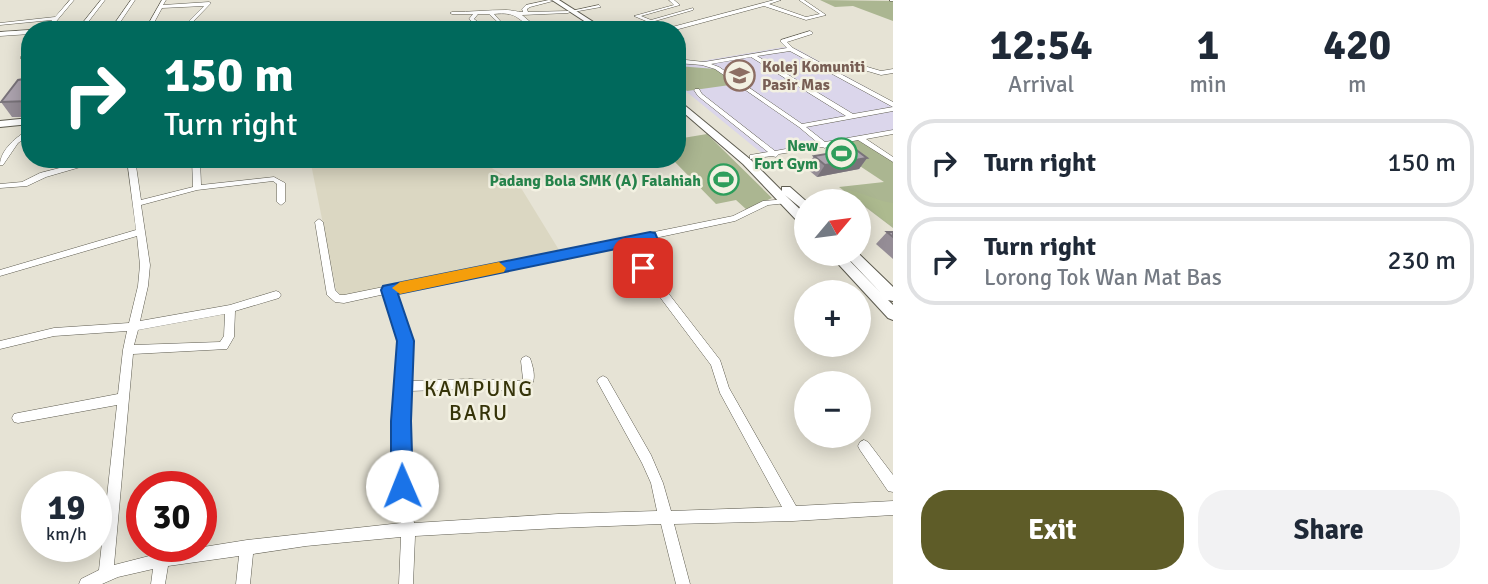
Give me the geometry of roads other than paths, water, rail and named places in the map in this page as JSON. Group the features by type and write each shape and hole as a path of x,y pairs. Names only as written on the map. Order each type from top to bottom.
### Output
{"highway":[{"path":"686,101 794,197"},
{"path":"686,110 747,162 794,210"},
{"path":"0,126 21,126"},
{"path":"847,266 893,314"},
{"path":"863,266 892,295"}],"main road":[{"path":"552,0 583,21"},
{"path":"570,12 586,21"}],"street":[{"path":"54,21 72,0"},
{"path":"86,21 103,0"},
{"path":"119,21 132,0"},
{"path":"152,21 164,0"},
{"path":"526,13 524,9 528,6 552,0"},
{"path":"647,21 636,15 678,5 671,0"},
{"path":"686,26 779,0"},
{"path":"764,4 806,19 824,15 802,0"},
{"path":"160,7 209,2"},
{"path":"191,21 209,2"},
{"path":"517,14 570,12 599,6"},
{"path":"652,21 691,9"},
{"path":"452,13 509,11 526,21"},
{"path":"490,13 498,21"},
{"path":"474,21 471,19 476,14"},
{"path":"28,21 56,18"},
{"path":"0,24 19,22"},
{"path":"8,34 19,22"},
{"path":"0,34 21,33"},
{"path":"810,33 783,40 791,49 893,107"},
{"path":"686,62 703,63 791,49"},
{"path":"752,55 853,117"},
{"path":"703,63 717,68 802,126 825,146"},
{"path":"825,68 864,68 881,73 893,71"},
{"path":"697,90 699,95 776,155"},
{"path":"884,100 893,97"},
{"path":"802,126 893,107"},
{"path":"753,158 893,132"},
{"path":"0,163 21,136"},
{"path":"861,139 893,160"},
{"path":"0,186 22,184 72,168"},
{"path":"106,572 128,350 143,286 145,265 132,168"},
{"path":"196,168 197,188"},
{"path":"137,204 197,188 278,179 281,183 281,202"},
{"path":"319,222 332,296 344,299 650,237 735,218 766,203 785,201"},
{"path":"0,273 141,232"},
{"path":"650,237 655,249 642,260 643,268 716,363 723,389 793,514"},
{"path":"388,290 406,341 401,421 402,486 408,528 406,584"},
{"path":"0,345 54,332 132,327 230,309 276,295"},
{"path":"128,350 223,346 229,337 230,309"},
{"path":"404,386 525,386 529,380 526,362"},
{"path":"603,381 647,459 657,483 683,584"},
{"path":"18,418 124,398"},
{"path":"865,448 893,486"},
{"path":"217,552 408,528 893,508"},
{"path":"243,584 247,547"},
{"path":"86,584 106,572 157,562"},
{"path":"158,584 162,562"}],"place":[{"name":"Kolej Komuniti Pasir Mas","path":"739,75"},
{"name":"New Fort Gym","path":"841,154"},
{"name":"Padang Bola SMK (A) Falahiah","path":"724,180"}],"district":[{"name":"KAMPUNG BARU","path":"479,401"}]}
